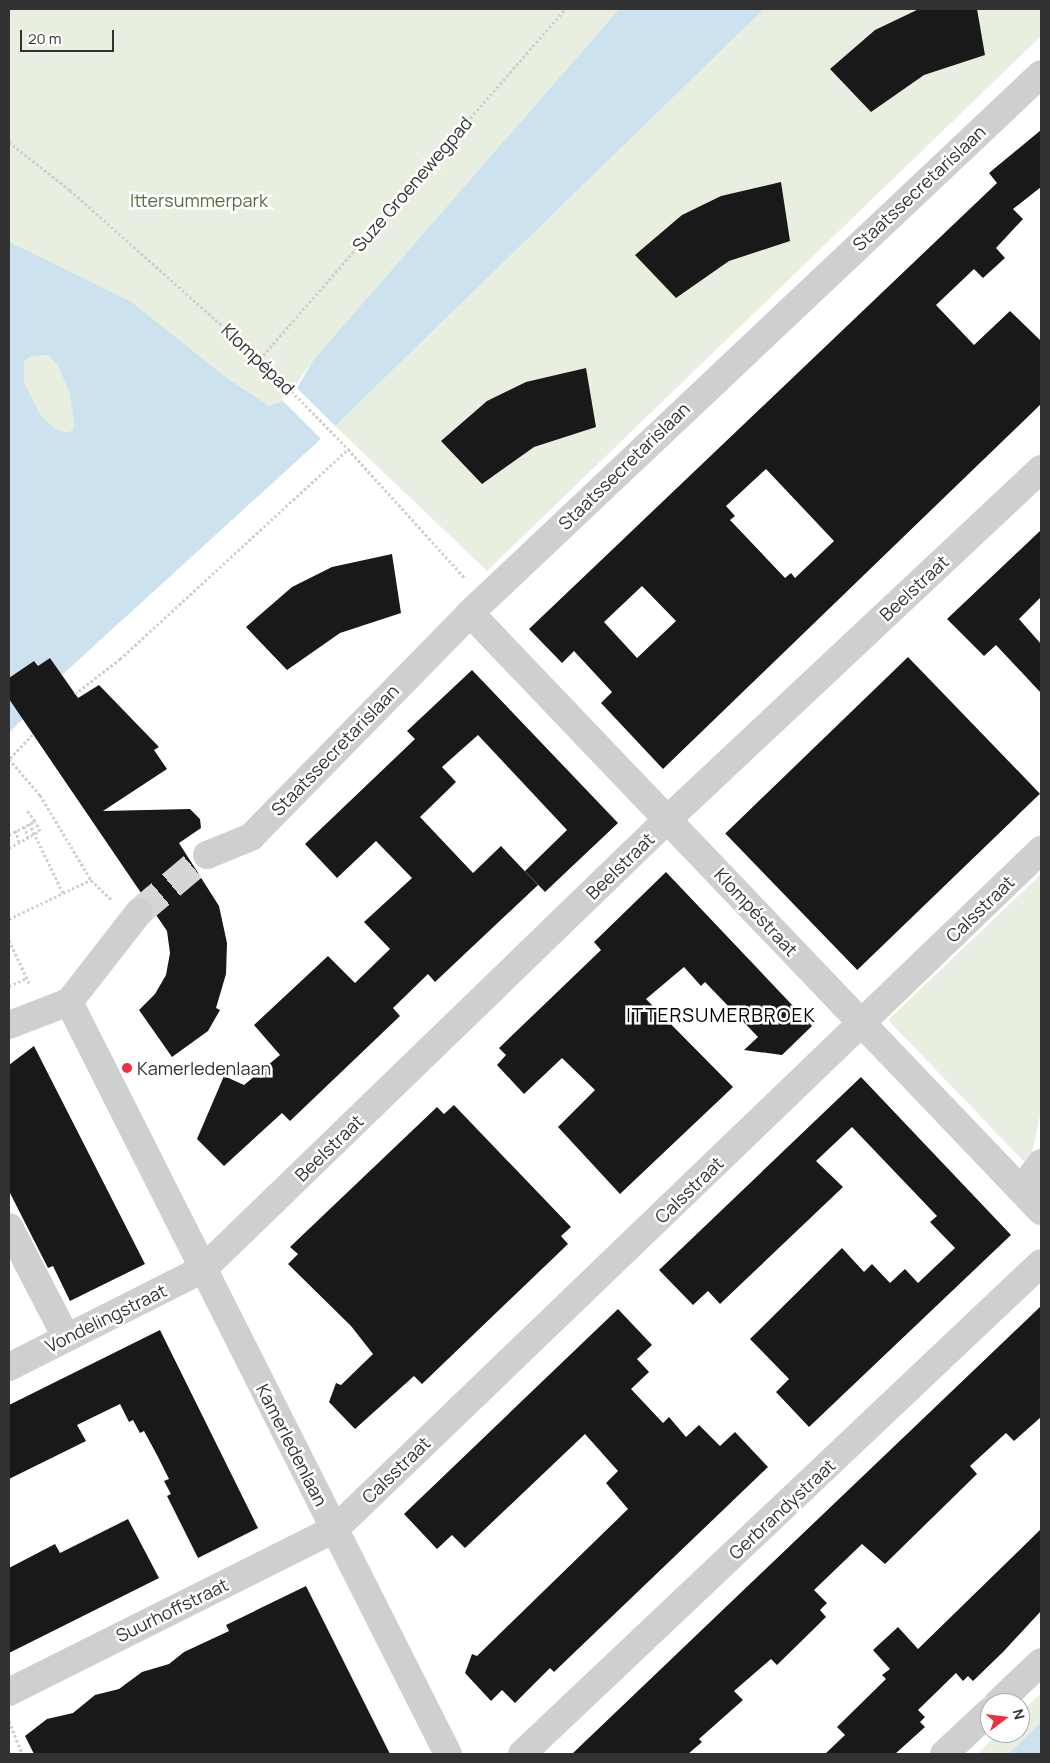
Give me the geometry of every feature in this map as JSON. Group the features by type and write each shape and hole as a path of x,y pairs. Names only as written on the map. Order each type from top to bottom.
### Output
{"street":[{"name":"Staatssecretarislaan","path":"207,855 251,837 477,606 1041,74"},
{"name":"Beelstraat","path":"203,1269 669,818 1041,469"},
{"name":"Klompéstraat","path":"477,606 669,818 861,1025 1041,1211"},
{"name":"Calsstraat","path":"335,1529 1041,850"},
{"path":"9,1025 69,1002 139,912"},
{"name":"Kamerledenlaan","path":"69,1002 448,1754"},
{"path":"1021,1190 1041,1163"},
{"path":"9,1227 66,1337"},
{"name":"Gerbrandystraat","path":"522,1754 1041,1263"},
{"name":"Vondelingstraat","path":"9,1367 203,1269"},
{"name":"Suurhoffstraat","path":"9,1692 335,1529"},
{"path":"1008,1693 1041,1662"},
{"path":"944,1754 980,1720"}],"path":[{"name":"Suze Groenewegpad","path":"260,359 565,9"},
{"name":"Klompépad","path":"9,142 70,190 260,359 348,449 477,606"},
{"path":"76,694 120,659 348,449"},
{"path":"9,919 91,880 40,795 10,758 33,734"},
{"path":"9,848 40,831 27,810"},
{"path":"9,834 35,821"},
{"path":"29,823 63,893"},
{"path":"24,826 28,837"},
{"path":"15,830 19,841"},
{"path":"9,940 27,978 9,986"},
{"path":"9,1721 22,1754"}],"green space":[{"name":"Ittersummerpark","path":"9,9 619,9 314,359 157,584 62,675 50,658 38,666 34,661 11,677 9,687"},
{"path":"764,9 1041,9 1041,36 487,571 335,426"},
{"path":"1041,874 1041,1111 1029,1167 888,1020"},
{"path":"1041,1693 1041,1722 1030,1733 1030,1703"},
{"path":"989,1743 1019,1743 1008,1754 977,1754"}],"water":[{"path":"619,9 764,9 335,426 62,675 50,658 38,666 34,661 11,677 15,683 9,687 9,242 130,301 228,379 269,406 283,401 297,388 314,359","holes":["48,355 58,365 70,394 74,422 73,430 67,433 55,429 41,416 24,382 24,362 30,356"]},
{"path":"9,699 24,718 9,733"},
{"path":"1041,1722 1041,1754 1008,1754 1019,1743 1030,1743 1030,1733"}],"pier":[{"path":"295,386 337,428 323,441 282,399"}],"building":[{"path":"919,9 977,9 985,55 924,75 871,112 830,69 875,30"},
{"path":"1041,130 1041,187 1013,209 1023,219 996,248 1005,258 983,278 974,269 936,305 974,345 1010,311 1041,341 1041,404 663,769 601,703 612,692 574,651 562,663 529,629 997,183 989,173","holes":["766,469 834,541 795,578 791,573 785,578 730,520 735,516 726,506","642,586 676,621 637,658 604,622"]},
{"path":"781,182 790,241 729,261 676,298 635,255 682,215 721,196"},
{"path":"586,368 596,427 534,447 482,484 441,441 487,401 526,382"},
{"path":"1041,530 1041,597 1019,619 1041,644 1041,693 996,645 984,656 947,619"},
{"path":"392,554 401,613 340,633 287,670 246,627 292,587 332,567"},
{"path":"908,657 1040,794 857,970 725,833"},
{"path":"50,658 78,698 99,685 159,747 154,750 167,769 103,811 190,809 200,819 201,828 179,843 219,906 227,943 226,974 216,1008 220,1010 208,1031 172,1057 139,1010 155,994 166,975 170,953 167,931 9,699 9,678 34,661 38,666"},
{"path":"472,670 618,823 545,892 525,871 567,830 478,735 442,767 456,782 420,817 473,873 501,846 538,885 435,982 428,974 393,1008 400,1016 290,1121 282,1113 224,1166 197,1139 224,1076 244,1085 280,1055 254,1025 328,956 355,983 390,949 364,922 412,878 376,841 337,878 305,844 415,739 407,731"},
{"path":"666,872 812,1026 782,1055 744,1050 758,1037 705,982 701,986 684,967 646,999 733,1087 620,1194 558,1127 595,1090 562,1058 524,1094 497,1065 506,1055 499,1048 601,950 594,942"},
{"path":"34,1046 145,1264 70,1301 53,1266 48,1268 9,1191 9,1065"},
{"path":"861,1077 1011,1235 809,1427 776,1392 789,1379 750,1339 842,1248 864,1272 872,1264 890,1283 905,1269 918,1283 955,1248 930,1222 937,1216 852,1127 816,1161 843,1187 720,1304 708,1291 693,1305 659,1270"},
{"path":"454,1105 571,1227 561,1236 568,1244 422,1384 414,1376 355,1429 329,1402 336,1383 341,1385 373,1354 351,1326 288,1264 298,1254 290,1247 437,1107 444,1114"},
{"path":"1041,1306 1041,1417 1014,1441 1006,1433 970,1466 977,1474 885,1564 862,1544 814,1590 827,1603 820,1610 826,1617 777,1665 771,1659 734,1691 743,1700 699,1739 702,1742 688,1754 572,1754"},
{"path":"618,1309 652,1345 637,1359 649,1372 631,1389 663,1423 669,1417 686,1437 699,1425 720,1446 735,1432 768,1467 554,1672 550,1668 515,1703 502,1690 491,1701 465,1673 472,1654 477,1656 628,1509 606,1483 618,1471 585,1434 465,1548 452,1535 437,1549 404,1514"},
{"path":"160,1330 258,1528 198,1558 167,1496 171,1494 164,1481 169,1479 157,1455 144,1431 140,1433 133,1420 129,1422 120,1404 77,1425 86,1441 9,1479 9,1405"},
{"path":"128,1519 159,1578 9,1653 9,1568 55,1544 60,1553"},
{"path":"1041,1529 1041,1611 1003,1652 973,1681 968,1676 963,1681 956,1673 918,1710 925,1717 920,1722 925,1727 895,1754 825,1754 845,1735 837,1727 886,1679 882,1675 890,1669 873,1650 898,1627 918,1649"},
{"path":"306,1586 390,1754 34,1754 25,1736 47,1719 73,1713 95,1695 119,1689 142,1672 169,1664 184,1652 229,1631 226,1625"}],"tunnel":[{"path":"139,912 207,855"}],"place":[{"name":"Kamerledenlaan","path":"127,1068"}],"district":[{"name":"ITTERSUMERBROEK","path":"721,1016"}]}
